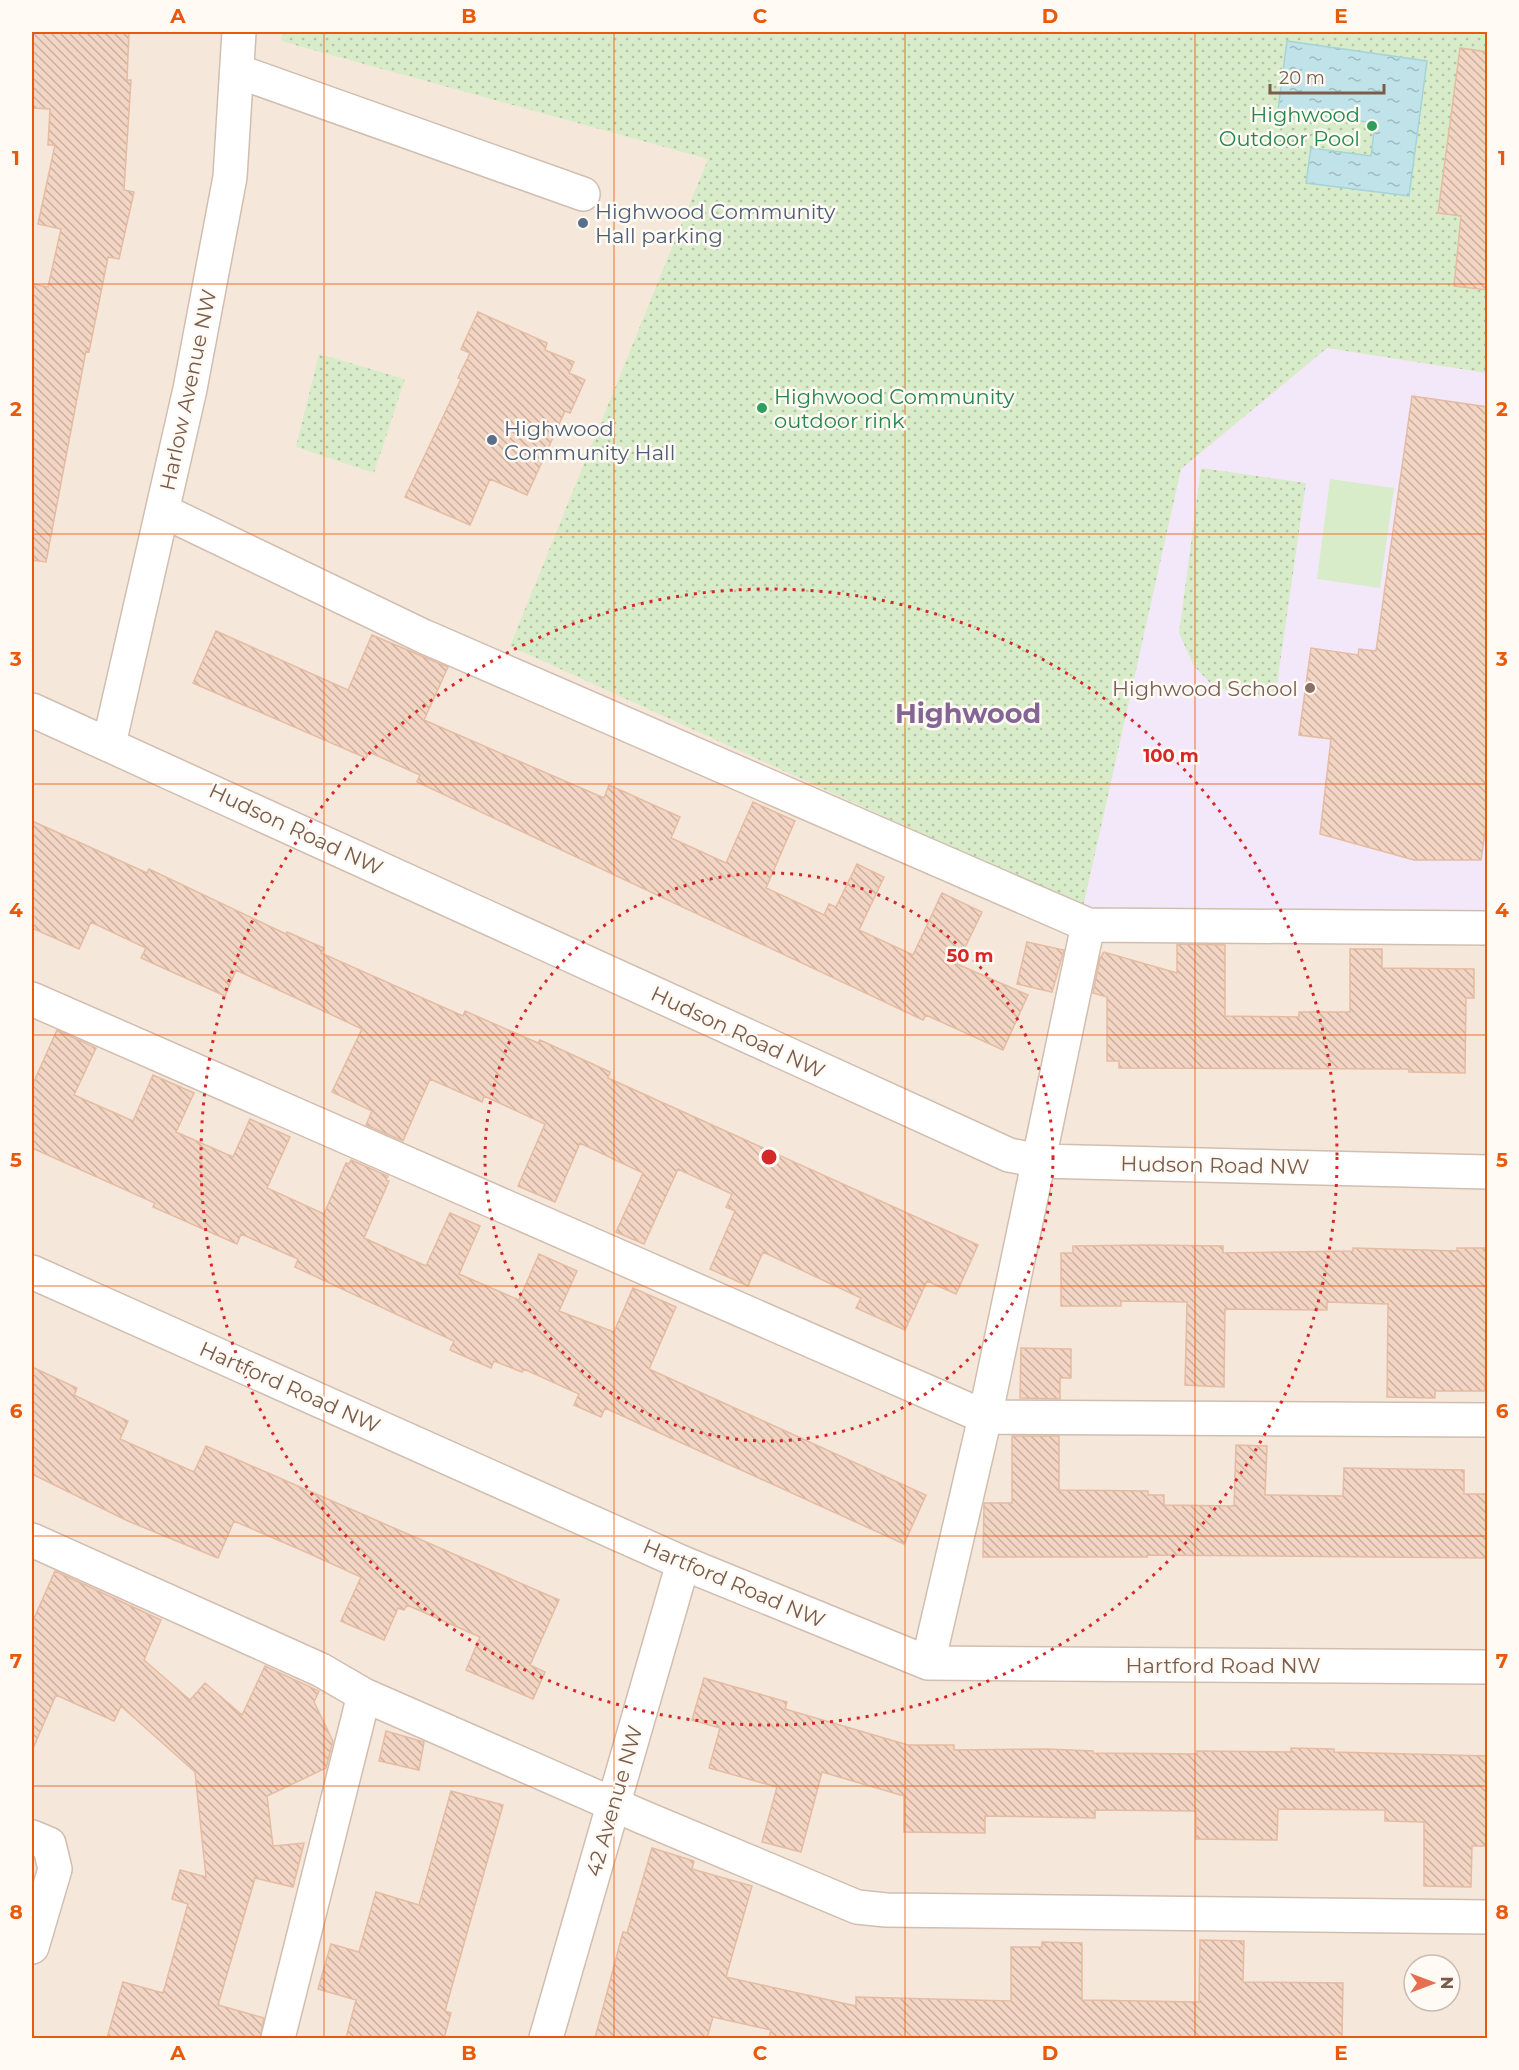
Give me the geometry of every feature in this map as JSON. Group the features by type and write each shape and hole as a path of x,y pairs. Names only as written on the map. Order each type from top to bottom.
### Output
{"street":[{"name":"Harlow Avenue NW","path":"109,744 190,389 230,177 239,32"},
{"path":"237,71 583,194"},
{"path":"163,510 423,636 1088,925 1488,928"},
{"name":"Hudson Road NW","path":"32,710 1009,1155 1040,1161 1488,1172"},
{"path":"928,1663 985,1417 1088,925"},
{"path":"32,999 985,1417 1488,1420"},
{"name":"Hartford Road NW","path":"32,1272 683,1563 928,1663 1488,1667"},
{"path":"32,1540 321,1670 364,1695 857,1907 885,1910 1488,1917"},
{"name":"42 Avenue NW","path":"546,2038 683,1563"},
{"path":"278,2038 364,1695"},
{"path":"32,1837 49,1844 55,1869 32,1947"}],"shaded area":[{"path":"32,32 1487,32 1487,2038 32,2038"},
{"name":"Highwood School","path":"1327,348 1487,373 1487,910 1083,907 1181,469"}],"green space":[{"path":"282,32 1487,32 1487,373 1327,348 1181,469 1083,907 510,646 708,159 281,41"},
{"path":"319,354 405,379 374,473 296,447"},
{"path":"1201,468 1306,483 1275,698 1215,688 1194,666 1179,633"},
{"path":"1330,479 1394,488 1380,588 1317,579"}],"water":[{"path":"1287,41 1427,61 1409,196 1306,183 1311,148 1371,156 1375,123 1278,110"}],"building":[{"path":"32,32 129,32 127,80 131,80 124,190 134,192 119,259 108,257 89,352 86,351 46,562 32,560 32,284 48,287 61,229 38,224 55,145 48,145 50,109 32,108"},
{"path":"1460,48 1488,52 1488,290 1454,286 1461,216 1438,213"},
{"name":"Highwood Community Hall","path":"478,312 547,343 545,350 574,362 569,373 585,380 570,413 565,411 527,495 490,479 470,525 405,497 461,379 458,378 470,353 461,349"},
{"path":"1412,396 1488,407 1488,812 1481,860 1414,860 1320,834 1331,739 1299,735 1311,648 1358,655 1359,649 1376,651"},
{"path":"216,631 348,690 372,635 448,667 424,720 604,798 609,785 680,817 671,838 726,863 753,802 795,821 766,888 824,915 829,904 836,907 857,864 884,877 859,930 913,955 942,893 982,912 957,964 1028,995 1003,1050 926,1015 923,1020 417,782 420,775 369,752 366,758 193,683"},
{"path":"32,821 147,873 149,869 286,934 287,932 324,948 321,953 463,1016 465,1011 538,1043 540,1040 610,1072 608,1078 978,1245 956,1294 927,1281 905,1330 856,1308 861,1298 763,1252 748,1286 710,1269 735,1211 726,1207 732,1194 678,1169 644,1244 616,1232 643,1173 580,1143 555,1202 518,1186 545,1124 484,1096 482,1102 430,1079 403,1141 366,1125 372,1111 332,1092 362,1029 236,970 225,996 141,958 146,948 91,922 79,949 32,928"},
{"path":"1027,942 1064,950 1052,992 1017,984"},
{"path":"1177,944 1225,945 1225,1016 1299,1017 1299,1012 1350,1012 1350,949 1382,949 1382,968 1474,969 1474,998 1466,998 1465,1073 1409,1072 1409,1069 1119,1068 1119,1061 1107,1061 1107,997 1093,993 1100,958 1104,952 1177,973"},
{"path":"57,1030 96,1048 74,1095 133,1121 153,1075 194,1093 176,1132 233,1157 250,1119 290,1137 267,1188 324,1214 346,1163 349,1164 351,1160 388,1176 386,1180 389,1181 364,1238 426,1266 450,1213 480,1226 459,1274 519,1300 539,1254 577,1271 559,1311 614,1332 633,1288 676,1307 649,1369 926,1495 904,1544 605,1408 601,1417 574,1405 579,1394 524,1369 522,1372 494,1361 491,1368 450,1350 454,1341 295,1267 298,1259 241,1234 237,1244 153,1207 155,1203 32,1148 32,1086"},
{"path":"1073,1246 1223,1246 1223,1253 1353,1251 1353,1248 1457,1251 1457,1248 1488,1248 1485,1391 1435,1391 1435,1398 1387,1397 1388,1304 1327,1302 1327,1310 1225,1309 1224,1387 1185,1385 1187,1302 1121,1301 1121,1306 1061,1306 1061,1253 1073,1253"},
{"path":"1021,1348 1071,1349 1071,1378 1060,1378 1060,1399 1020,1398"},
{"path":"32,1367 77,1388 74,1395 128,1421 120,1439 194,1472 206,1446 559,1600 530,1665 545,1672 533,1699 466,1670 480,1637 407,1605 404,1610 398,1608 384,1640 341,1621 361,1577 308,1553 234,1521 218,1558 128,1521 32,1474"},
{"path":"1012,1436 1059,1436 1059,1490 1148,1491 1148,1495 1164,1495 1164,1505 1234,1506 1236,1445 1267,1446 1265,1495 1343,1496 1344,1468 1464,1470 1464,1494 1488,1494 1488,1558 1147,1555 1147,1557 983,1557 984,1503 1012,1503"},
{"path":"55,1571 161,1620 144,1660 190,1700 205,1683 242,1715 265,1666 319,1691 314,1702 333,1741 326,1768 267,1796 273,1846 304,1843 293,1887 255,1878 218,2005 264,2018 260,2038 107,2038 123,1982 163,1993 188,1904 172,1899 180,1870 206,1877 195,1772 121,1706 114,1721 56,1695 32,1751 32,1623"},
{"path":"704,1678 787,1702 785,1709 908,1745 954,1745 954,1750 1047,1749 1093,1751 1093,1753 1197,1754 1197,1751 1291,1752 1291,1748 1334,1749 1334,1752 1488,1756 1488,1846 1472,1846 1471,1887 1424,1886 1424,1822 1385,1821 1385,1810 1278,1809 1277,1840 1196,1839 1196,1811 1095,1810 1095,1818 985,1816 985,1833 904,1832 904,1796 822,1772 801,1852 762,1842 777,1787 709,1768 720,1728 692,1720"},
{"path":"386,1731 424,1742 419,1770 379,1761"},
{"path":"451,1791 503,1805 445,2011 451,2013 444,2038 346,2038 356,2000 318,1989 331,1944 359,1952 376,1892 419,1905"},
{"path":"652,1848 694,1861 692,1869 752,1886 726,1977 856,2006 856,1997 1011,2001 1011,1947 1042,1947 1042,1942 1082,1943 1082,2000 1199,2002 1200,1940 1244,1941 1243,1982 1343,1983 1342,2038 769,2038 771,2030 713,2017 707,2038 595,2038 623,1932 627,1933"}],"place":[{"name":"Highwood Outdoor Pool","path":"1372,126"},
{"name":"Highwood Community Hall parking","path":"583,223"},
{"name":"Highwood Community outdoor rink","path":"762,408"},
{"name":"Highwood Community Hall","path":"492,440"},
{"name":"Highwood School","path":"1310,688"}],"district":[{"name":"Highwood","path":"968,713"}]}
